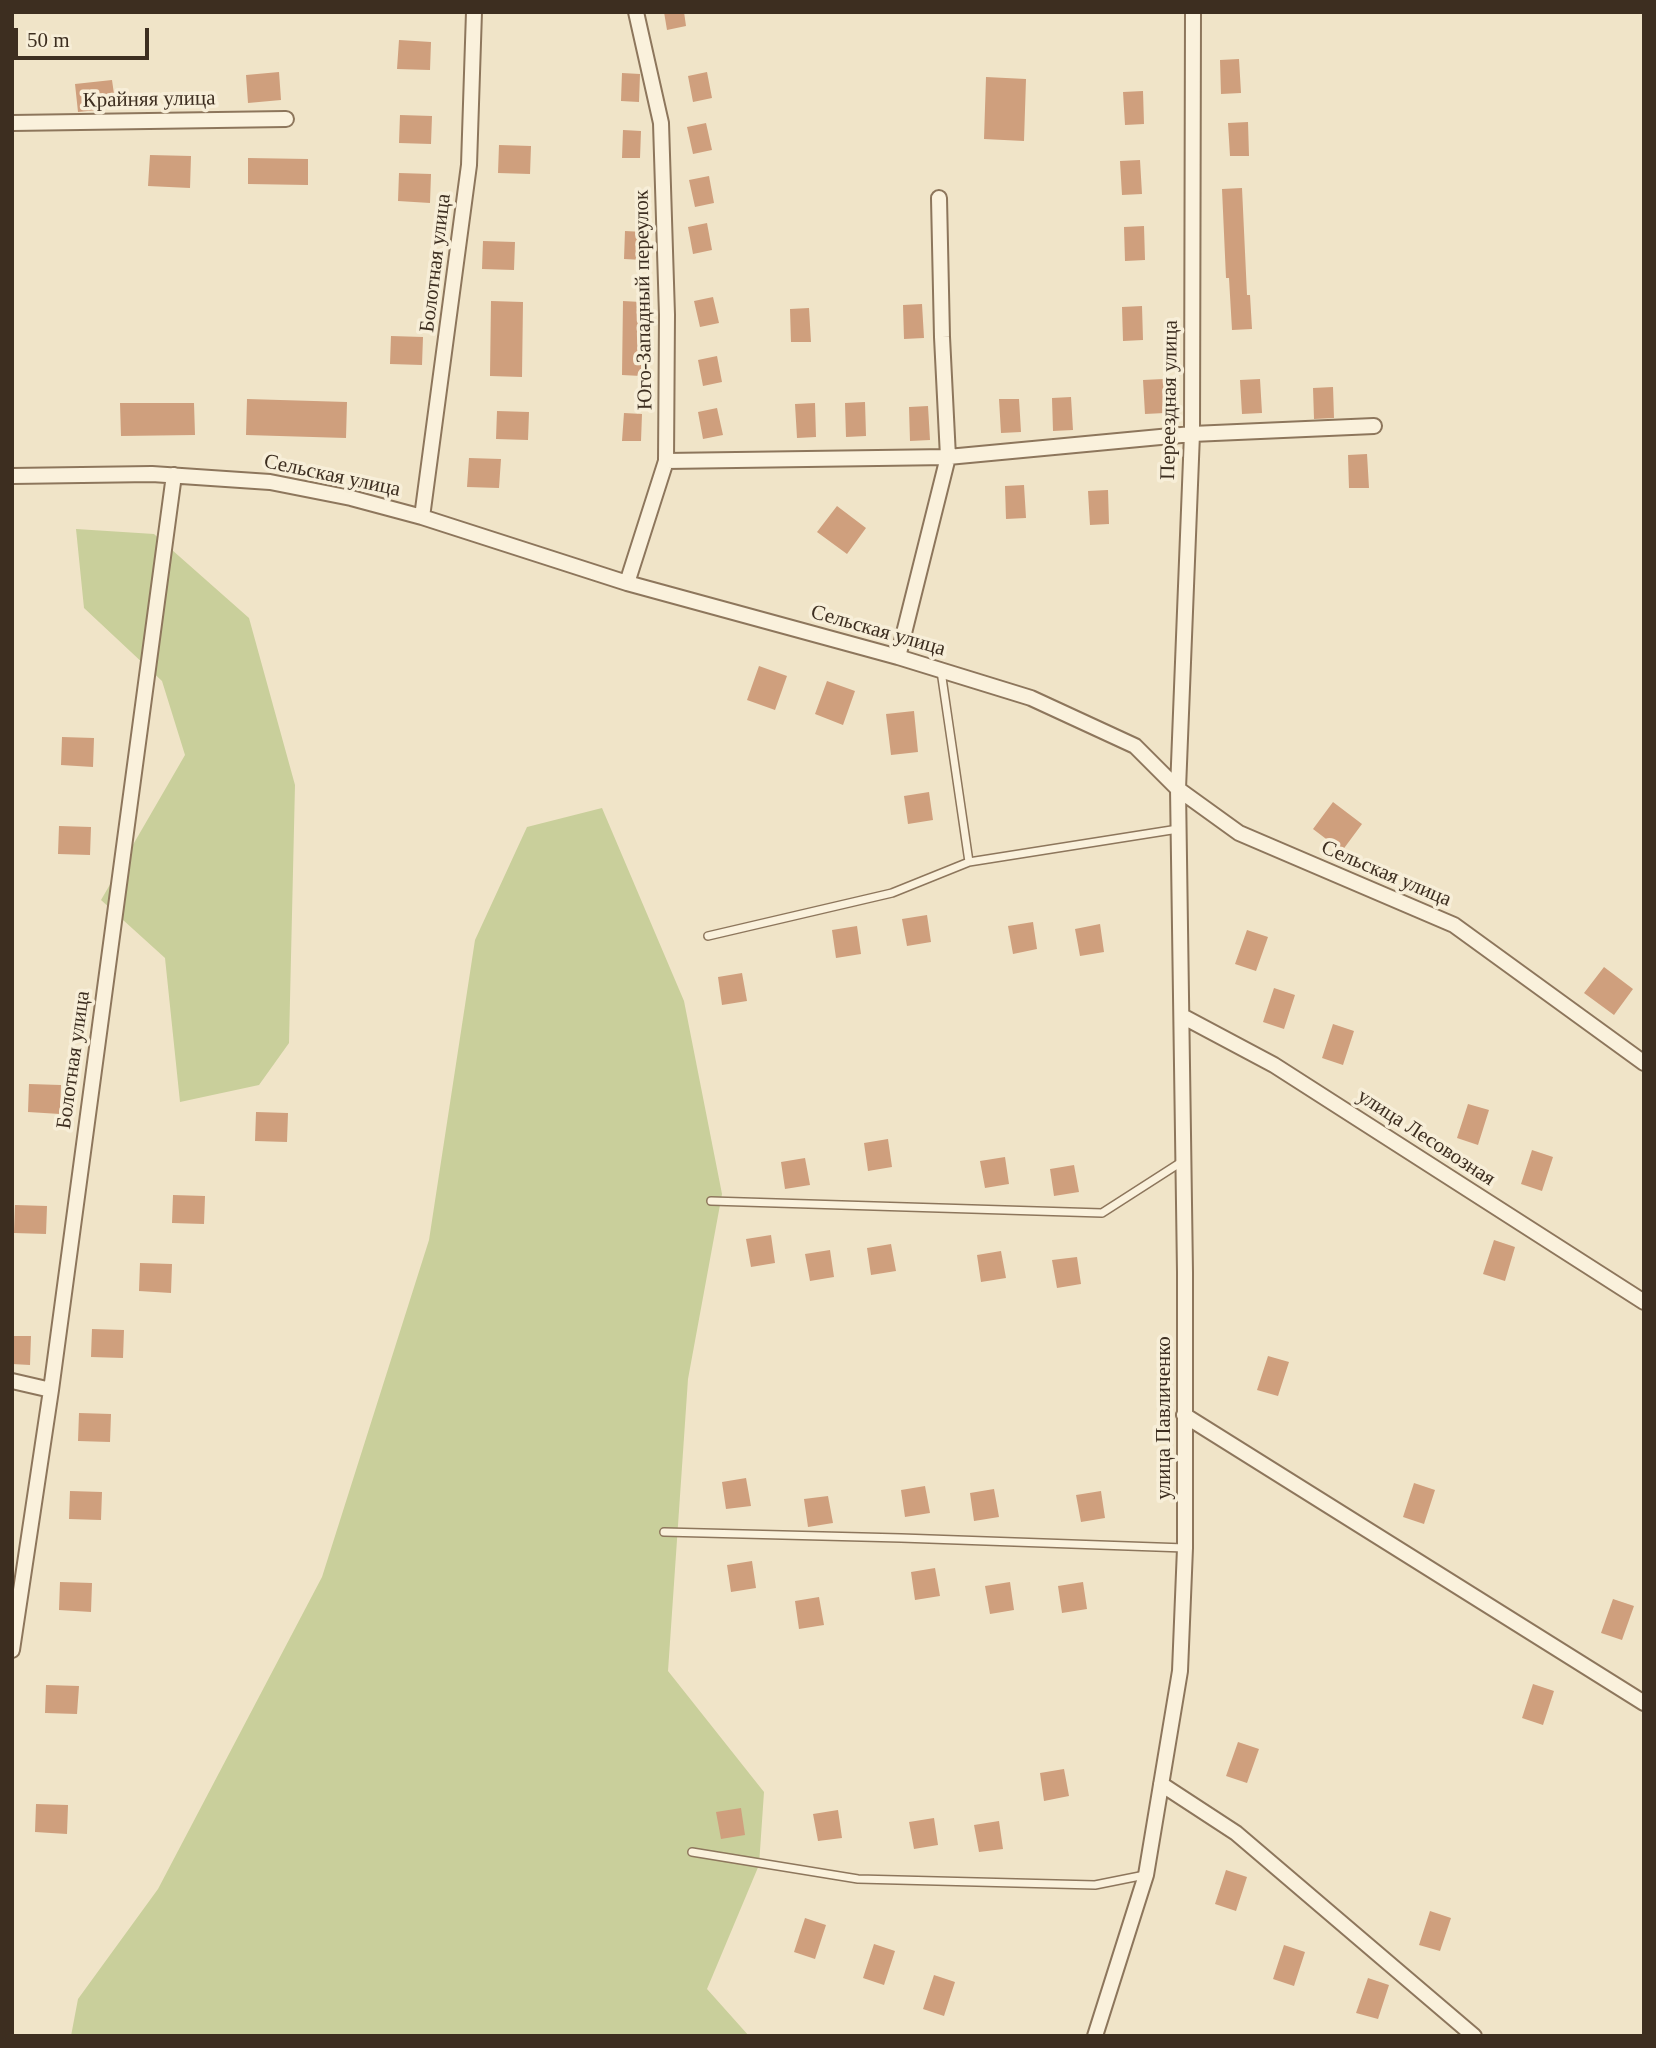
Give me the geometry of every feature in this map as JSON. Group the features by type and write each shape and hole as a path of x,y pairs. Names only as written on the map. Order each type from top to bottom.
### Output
{"street":[{"name":"Болотная улица","path":"422,517 469,165 474,12"},
{"name":"Юго-Западный переулок","path":"627,583 666,461 667,315 661,123 636,12"},
{"name":"Переездная улица","path":"1178,789 1192,434 1193,12"},
{"name":"Крайняя улица","path":"12,123 286,119"},
{"path":"898,657 948,457 939,198"},
{"path":"666,461 948,457 1192,434 1374,426"},
{"name":"Болотная улица","path":"12,1650 51,1390 174,475"},
{"name":"Сельская улица","path":"12,477 174,475 270,482 351,498 422,517 627,583 898,657 1031,698 1135,746 1178,789 1239,834 1454,926 1644,1063"},
{"name":"улица Павличенко","path":"1095,2036 1146,1875 1180,1671 1185,1548 1184,1160 1178,789"},
{"name":"улица Лесовозная","path":"1182,1016 1273,1065 1644,1302"},
{"path":"12,1381 51,1390"},
{"path":"1184,1415 1644,1703"},
{"path":"1161,1784 1236,1833 1474,2036"}],"lane":[{"path":"941,670 969,862"},
{"path":"708,936 892,893 969,862 1179,828"},
{"path":"711,1200 1102,1213 1184,1160"},
{"path":"664,1532 1185,1548"},
{"path":"692,1853 858,1879 1095,1885 1146,1875"}],"green space":[{"path":"76,529 154,534 249,618 295,785 289,1043 259,1085 180,1102 165,958 101,900 185,755 162,681 84,608"},
{"path":"602,808 684,1001 722,1194 688,1379 668,1671 764,1792 759,1865 707,1989 749,2036 71,2036 78,1999 158,1889 322,1577 429,1240 475,940 527,827"}],"building":[{"path":"664,12 684,12 686,26 667,30"},
{"path":"399,40 431,42 430,70 397,69"},
{"path":"1239,59 1241,93 1221,94 1220,60"},
{"path":"279,72 281,100 248,103 246,75"},
{"path":"707,72 712,98 693,102 688,76"},
{"path":"622,73 640,74 639,102 621,101"},
{"path":"986,77 1026,79 1024,141 984,139"},
{"path":"112,80 116,108 78,112 75,84"},
{"path":"1143,91 1144,124 1125,125 1123,92"},
{"path":"400,115 432,116 431,144 399,143"},
{"path":"1248,122 1249,156 1230,156 1228,123"},
{"path":"706,123 712,150 693,154 687,127"},
{"path":"623,130 641,131 640,158 622,158"},
{"path":"499,145 531,146 530,174 498,173"},
{"path":"150,155 191,156 190,188 148,186"},
{"path":"248,158 308,159 308,185 248,184"},
{"path":"1140,160 1142,194 1122,195 1120,161"},
{"path":"399,173 431,174 430,203 398,201"},
{"path":"709,176 714,203 695,207 689,180"},
{"path":"1242,188 1247,295 1250,295 1252,329 1232,330 1229,278 1226,278 1222,189"},
{"path":"707,223 712,250 693,254 688,227"},
{"path":"1144,226 1145,260 1125,261 1124,227"},
{"path":"625,231 644,232 643,260 624,259"},
{"path":"483,241 515,242 514,270 482,269"},
{"path":"713,297 719,323 700,327 694,301"},
{"path":"491,301 523,302 522,377 490,376"},
{"path":"623,301 641,302 641,376 622,375"},
{"path":"922,304 924,338 904,339 903,305"},
{"path":"1142,306 1143,340 1123,341 1122,307"},
{"path":"809,308 811,342 791,342 790,309"},
{"path":"391,336 423,337 422,365 390,364"},
{"path":"717,356 722,382 703,386 698,360"},
{"path":"1163,379 1165,413 1145,414 1143,380"},
{"path":"1260,379 1262,413 1242,414 1240,380"},
{"path":"1333,387 1334,418 1314,419 1313,388"},
{"path":"1071,397 1073,430 1053,431 1052,398"},
{"path":"247,399 347,402 346,438 246,435"},
{"path":"999,399 1019,399 1021,432 1001,433"},
{"path":"865,402 866,436 846,437 845,403"},
{"path":"120,403 194,403 195,435 121,436"},
{"path":"815,403 816,437 797,438 795,404"},
{"path":"928,406 930,440 910,441 909,407"},
{"path":"717,408 723,435 703,439 698,412"},
{"path":"497,411 529,412 528,440 496,439"},
{"path":"624,413 642,414 641,441 622,441"},
{"path":"1367,454 1369,488 1349,488 1348,455"},
{"path":"469,458 501,459 499,488 467,487"},
{"path":"1024,485 1026,518 1006,519 1005,486"},
{"path":"1108,490 1109,524 1090,525 1088,491"},
{"path":"837,506 866,528 847,554 817,532"},
{"path":"759,666 787,676 775,710 747,700"},
{"path":"827,681 855,691 843,725 815,714"},
{"path":"914,711 918,752 891,755 886,714"},
{"path":"62,737 94,738 93,767 61,765"},
{"path":"929,792 933,820 908,824 904,796"},
{"path":"1333,802 1362,824 1342,851 1313,829"},
{"path":"59,826 91,827 90,855 58,854"},
{"path":"927,915 931,942 907,946 902,919"},
{"path":"1033,922 1037,949 1013,954 1008,926"},
{"path":"1100,924 1104,952 1080,956 1075,929"},
{"path":"857,926 861,954 836,958 832,930"},
{"path":"1247,930 1268,937 1256,971 1235,964"},
{"path":"1604,967 1633,989 1614,1015 1584,993"},
{"path":"742,973 747,1001 722,1005 718,977"},
{"path":"1274,988 1295,995 1284,1029 1263,1022"},
{"path":"1333,1024 1354,1031 1343,1065 1322,1058"},
{"path":"29,1084 61,1085 60,1114 28,1112"},
{"path":"1468,1104 1489,1110 1478,1145 1457,1138"},
{"path":"256,1112 288,1113 287,1142 255,1141"},
{"path":"888,1139 892,1167 868,1171 864,1143"},
{"path":"1532,1150 1553,1157 1542,1191 1521,1184"},
{"path":"1005,1157 1009,1184 985,1188 980,1161"},
{"path":"805,1158 810,1185 785,1189 781,1162"},
{"path":"1074,1165 1079,1192 1054,1196 1050,1169"},
{"path":"173,1195 205,1196 204,1224 172,1223"},
{"path":"15,1205 47,1206 46,1234 14,1233"},
{"path":"771,1235 775,1263 751,1267 746,1239"},
{"path":"1494,1240 1515,1247 1505,1281 1483,1274"},
{"path":"891,1244 896,1271 871,1275 867,1248"},
{"path":"830,1250 834,1277 810,1281 805,1254"},
{"path":"1001,1251 1006,1278 981,1282 977,1255"},
{"path":"1077,1257 1081,1284 1057,1288 1052,1260"},
{"path":"140,1263 172,1264 171,1293 139,1291"},
{"path":"92,1329 124,1330 123,1358 91,1357"},
{"path":"12,1336 31,1336 30,1365 12,1364"},
{"path":"1268,1356 1289,1362 1278,1396 1257,1390"},
{"path":"79,1413 111,1414 110,1442 78,1441"},
{"path":"746,1478 751,1506 726,1509 722,1482"},
{"path":"1414,1483 1435,1490 1424,1524 1403,1517"},
{"path":"925,1486 930,1513 905,1517 901,1490"},
{"path":"994,1489 999,1517 974,1521 970,1493"},
{"path":"70,1491 102,1492 101,1520 69,1519"},
{"path":"1101,1491 1105,1518 1081,1522 1076,1495"},
{"path":"828,1496 833,1523 808,1527 804,1499"},
{"path":"752,1561 756,1588 731,1592 727,1565"},
{"path":"935,1568 940,1596 915,1600 911,1572"},
{"path":"60,1582 92,1583 91,1612 59,1610"},
{"path":"1010,1582 1014,1610 990,1614 985,1586"},
{"path":"1083,1582 1087,1609 1062,1613 1058,1586"},
{"path":"819,1597 824,1625 799,1629 795,1601"},
{"path":"1613,1599 1634,1606 1622,1640 1601,1633"},
{"path":"1533,1684 1554,1691 1543,1725 1522,1718"},
{"path":"46,1685 79,1686 77,1714 45,1713"},
{"path":"1238,1742 1259,1749 1247,1783 1226,1776"},
{"path":"1064,1769 1069,1796 1044,1801 1040,1773"},
{"path":"36,1804 68,1805 67,1834 35,1832"},
{"path":"741,1808 745,1835 721,1839 716,1812"},
{"path":"838,1810 842,1838 818,1841 813,1814"},
{"path":"934,1818 938,1845 914,1849 909,1822"},
{"path":"999,1821 1003,1849 979,1852 974,1825"},
{"path":"1226,1870 1247,1877 1236,1911 1215,1904"},
{"path":"1430,1911 1451,1918 1440,1951 1419,1945"},
{"path":"805,1918 826,1925 815,1959 794,1952"},
{"path":"874,1944 895,1951 884,1985 863,1978"},
{"path":"1284,1945 1305,1952 1294,1986 1273,1979"},
{"path":"934,1975 955,1982 944,2016 923,2009"},
{"path":"1368,1978 1389,1985 1378,2019 1356,2013"}]}
